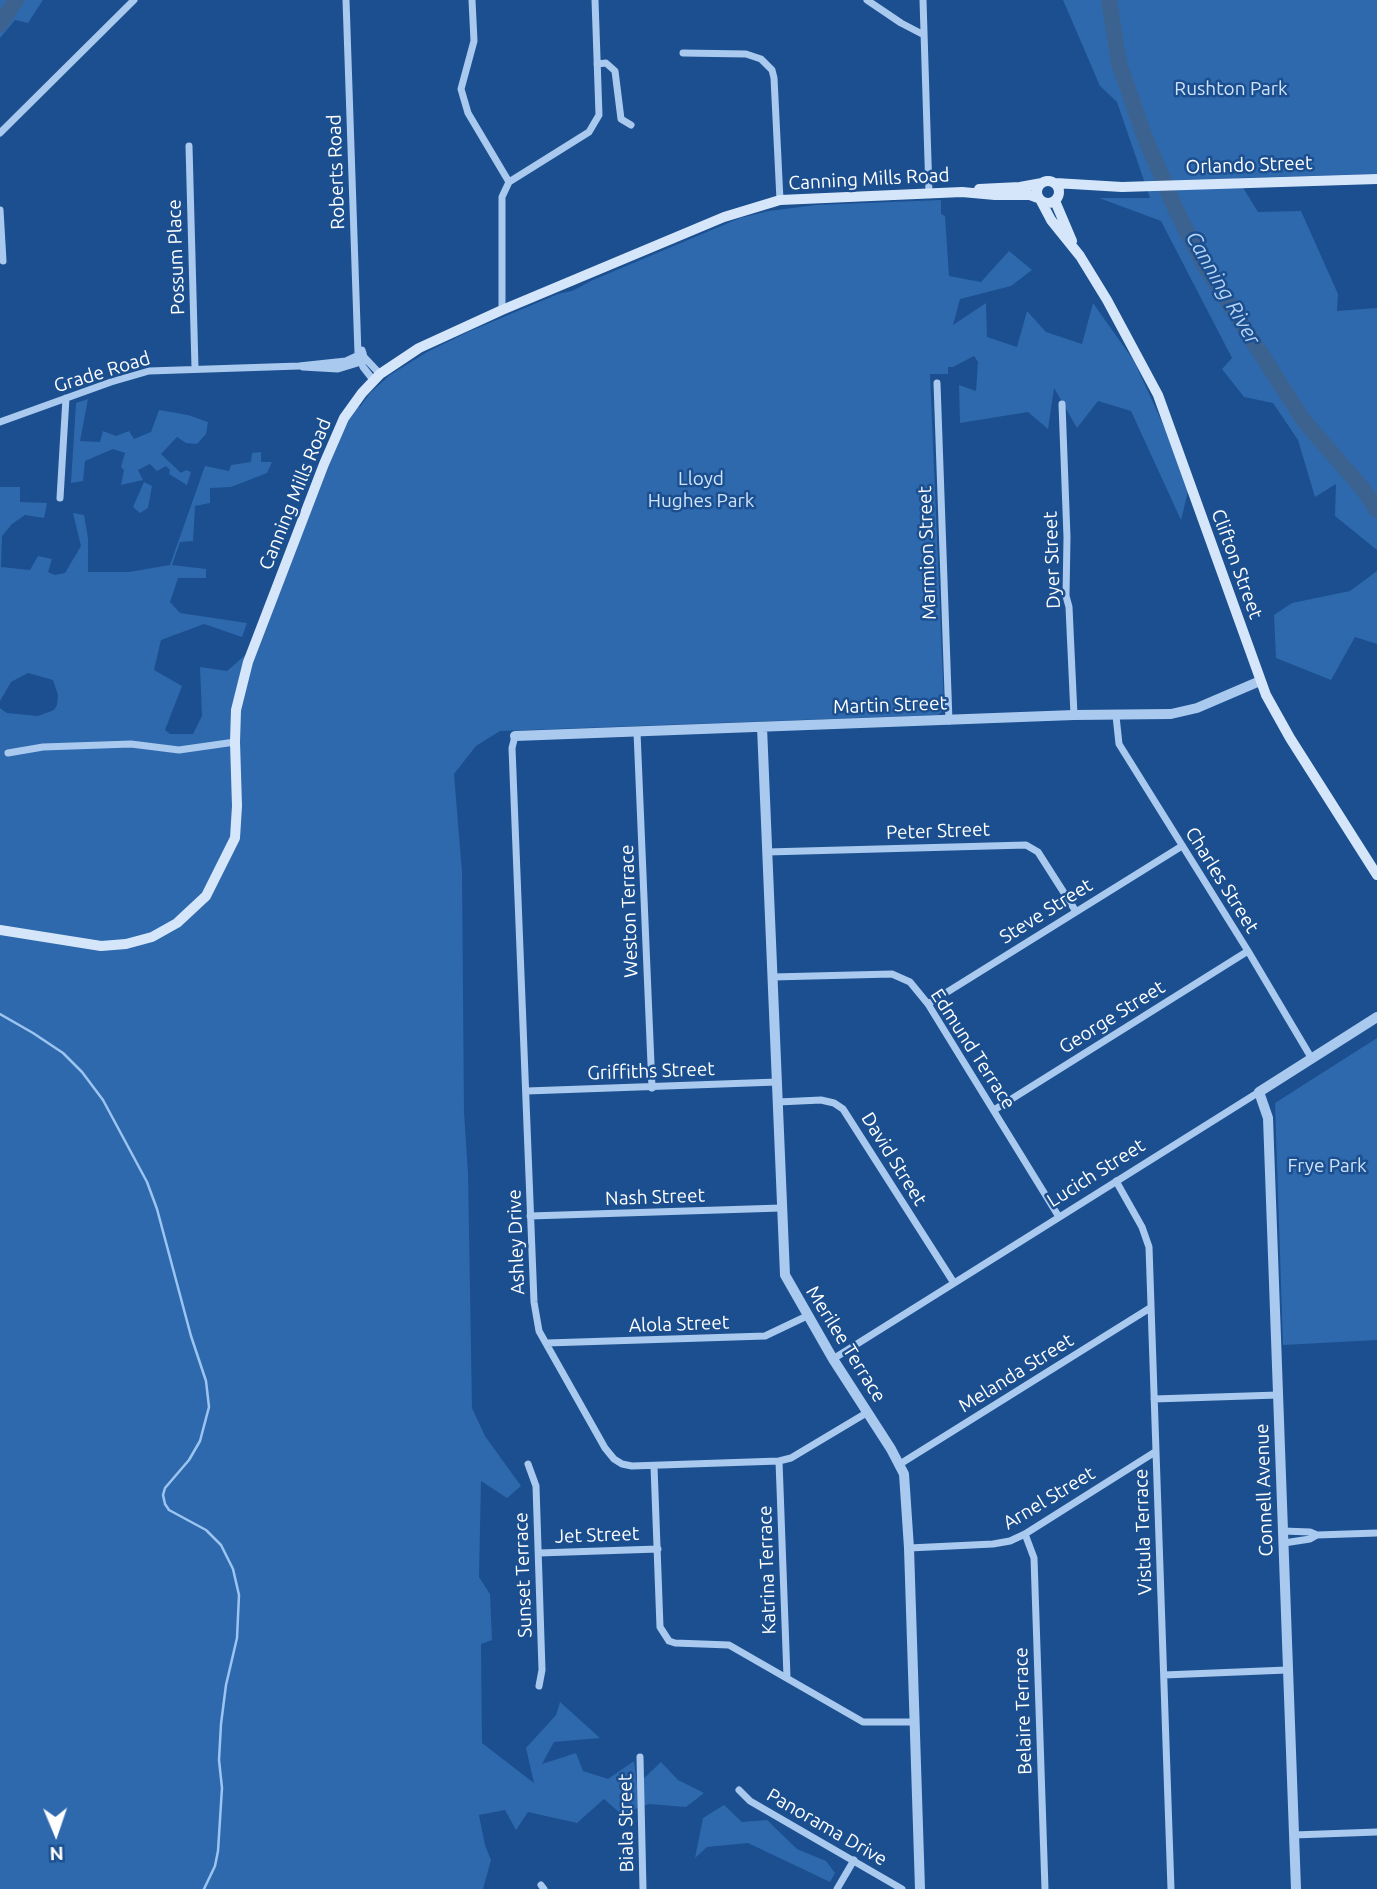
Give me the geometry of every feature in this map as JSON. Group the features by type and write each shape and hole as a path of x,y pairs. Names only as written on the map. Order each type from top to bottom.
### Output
{"main road":[{"name":"Orlando Street","path":"1057,200 1076,192 1127,187 1377,179"},
{"name":"Canning Mills Road","path":"0,930 101,946 126,944 152,937 186,916 206,896 235,838 236,710 256,639 344,418 377,377 419,348 502,310 724,217 780,201 962,192 1042,183"},
{"path":"1042,183 1055,183 1060,191 1057,200 1048,204 1039,199 1037,190 1042,183"},
{"name":"Orlando Street","path":"1055,183 1127,187"},
{"name":"Canning Mills Road","path":"962,192 1030,195 1039,199"},
{"name":"Clifton Street","path":"1039,199 1051,220 1080,256 1130,340 1158,395 1260,681 1290,737 1377,875"},
{"name":"Clifton Street","path":"1057,200 1080,256"}],"street":[{"path":"0,133 134,0"},
{"name":"Roberts Road","path":"346,0 359,343 361,357 377,377"},
{"path":"472,0 474,41 461,89 468,113 509,182"},
{"path":"502,310 502,197 509,182 589,132 599,115 595,0"},
{"path":"867,0 924,35"},
{"path":"923,0 929,193"},
{"path":"683,53 746,54 761,59 772,70 780,201"},
{"path":"597,64 606,63 615,71 621,119 631,125"},
{"name":"Possum Place","path":"189,146 195,368"},
{"path":"0,210 3,261"},
{"name":"Grade Road","path":"0,422 149,371 299,366 338,369 361,357"},
{"name":"Marmion Street","path":"937,383 949,721"},
{"path":"60,498 66,398"},
{"name":"Dyer Street","path":"1062,404 1067,537 1066,596 1069,607 1074,715"},
{"name":"Martin Street","path":"514,736 1074,715 1171,714 1197,708 1260,681"},
{"name":"Charles Street","path":"1116,716 1119,744 1312,1059"},
{"name":"Merilee Terrace","path":"762,727 785,1275 807,1316 904,1474 909,1548 920,1889"},
{"name":"Weston Terrace","path":"637,732 652,1088"},
{"name":"Ashley Drive","path":"514,736 512,748 530,1216 534,1302 539,1331 614,1459 622,1464 654,1466 779,1461 791,1458 868,1412"},
{"path":"8,753 53,747 131,744 179,750 235,743"},
{"name":"Peter Street","path":"767,852 1026,845 1038,852 1075,910"},
{"name":"Steve Street","path":"928,1004 1075,910 1182,846"},
{"name":"George Street","path":"993,1110 1248,951"},
{"name":"Edmund Terrace","path":"773,977 892,974 909,982 928,1004 1059,1217"},
{"name":"Lucich Street","path":"834,1359 1377,1017"},
{"name":"Griffiths Street","path":"527,1091 777,1082"},
{"name":"Connell Avenue","path":"1258,1092 1268,1118 1296,1889"},
{"name":"David Street","path":"778,1102 821,1100 834,1103 843,1109 954,1283"},
{"name":"Vistula Terrace","path":"1116,1181 1142,1227 1149,1247 1171,1889"},
{"name":"Nash Street","path":"530,1216 781,1208"},
{"name":"Melanda Street","path":"900,1464 1150,1308"},
{"name":"Alola Street","path":"547,1343 765,1336 807,1316"},
{"path":"1154,1399 1278,1395"},
{"name":"Arnel Street","path":"909,1548 1002,1544 1025,1534 1155,1452"},
{"name":"Katrina Terrace","path":"779,1461 787,1677"},
{"name":"Sunset Terrace","path":"528,1464 536,1486 542,1670 539,1686"},
{"path":"654,1466 660,1627 669,1641 729,1645 863,1722 915,1722"},
{"path":"1283,1531 1310,1532 1317,1535 1377,1533"},
{"name":"Belaire Terrace","path":"1025,1534 1034,1558 1045,1889"},
{"path":"1284,1543 1310,1539 1317,1535"},
{"name":"Jet Street","path":"538,1553 657,1549"},
{"path":"1164,1675 1287,1670"},
{"name":"Biala Street","path":"640,1757 643,1889"},
{"name":"Panorama Drive","path":"739,1790 750,1801 902,1889"},
{"path":"1294,1835 1377,1832"},
{"path":"837,1889 853,1860"}],"green space":[{"path":"0,0 43,0 28,23 15,20 0,38"},
{"name":"Rushton Park","path":"1063,0 1377,0 1377,174 1237,178 1258,212 1301,211 1338,294 1337,311 1377,308 1377,550 1335,516 1336,484 1315,497 1298,440 1273,403 1244,397 1222,369 1232,358 1161,221 1099,198 1150,198 1117,102 1100,86"},
{"name":"Lloyd Hughes Park","path":"941,200 941,214 945,216 949,276 981,282 1009,251 1032,270 1011,286 960,299 953,325 986,303 987,337 1017,347 1027,311 1046,332 1082,344 1093,303 1134,361 1190,483 1181,520 1131,411 1098,401 1077,428 1054,388 1048,429 1028,412 960,423 959,385 976,391 978,362 974,356 948,367 948,374 930,374 944,705 941,713 500,731 476,746 454,774 462,872 464,1112 468,1173 472,1408 485,1436 521,1486 507,1498 481,1481 479,1577 490,1594 492,1640 481,1644 482,1743 534,1783 526,1748 556,1715 560,1702 600,1738 554,1742 542,1764 576,1753 583,1771 608,1779 634,1761 637,1785 661,1762 678,1780 704,1793 686,1807 649,1804 621,1814 604,1799 577,1823 528,1812 516,1830 505,1810 479,1815 491,1860 483,1889 0,1889 0,708 7,713 38,716 54,710 58,695 53,680 28,673 11,682 0,701 0,487 20,487 20,502 47,503 44,518 25,515 12,524 2,536 1,567 30,570 38,556 52,559 48,572 55,575 65,573 81,546 73,513 84,515 88,538 88,572 129,572 170,565 205,466 229,471 231,465 251,462 252,453 261,452 261,462 272,462 267,473 231,487 210,488 210,503 195,506 193,541 180,542 172,565 206,569 206,578 178,578 170,602 180,613 247,623 242,637 204,624 161,640 154,670 182,686 165,730 170,734 193,734 202,716 200,667 227,671 259,643 344,427 357,406 360,407 370,393 390,375 427,352 468,332 558,294 572,291 740,218 816,205"},
{"path":"88,399 80,441 100,442 103,431 116,436 129,431 134,439 151,432 159,410 208,422 206,434 197,444 186,443 177,437 161,454 181,473 186,470 191,472 187,485 169,474 170,470 166,466 157,471 150,464 138,470 143,480 121,485 124,470 121,467 125,453 113,449 85,461 83,481 71,483 76,403"},
{"path":"144,482 152,486 148,508 140,513 133,507"},
{"path":"1377,571 1377,644 1355,637 1331,680 1276,658 1274,615 1292,603 1350,591"},
{"name":"Frye Park","path":"1377,1038 1377,1340 1283,1345 1275,1103"},
{"path":"724,1805 742,1822 767,1820 797,1849 826,1861 835,1873 830,1882 748,1843 707,1847 695,1858 703,1818"}],"waterway":[{"name":"Canning River","path":"0,24 16,0"},
{"name":"Canning River","path":"1109,0 1119,63 1144,135 1176,210 1203,263 1304,421 1363,489 1377,510"},
{"path":"0,1014 63,1053 82,1072 103,1100 147,1182 157,1209 206,1381 209,1407 200,1441 189,1460 165,1488 163,1495 169,1510 206,1530 221,1545 233,1569 239,1595 237,1638 226,1685 221,1724 219,1760 222,1788 218,1851 215,1866 204,1889"}]}
